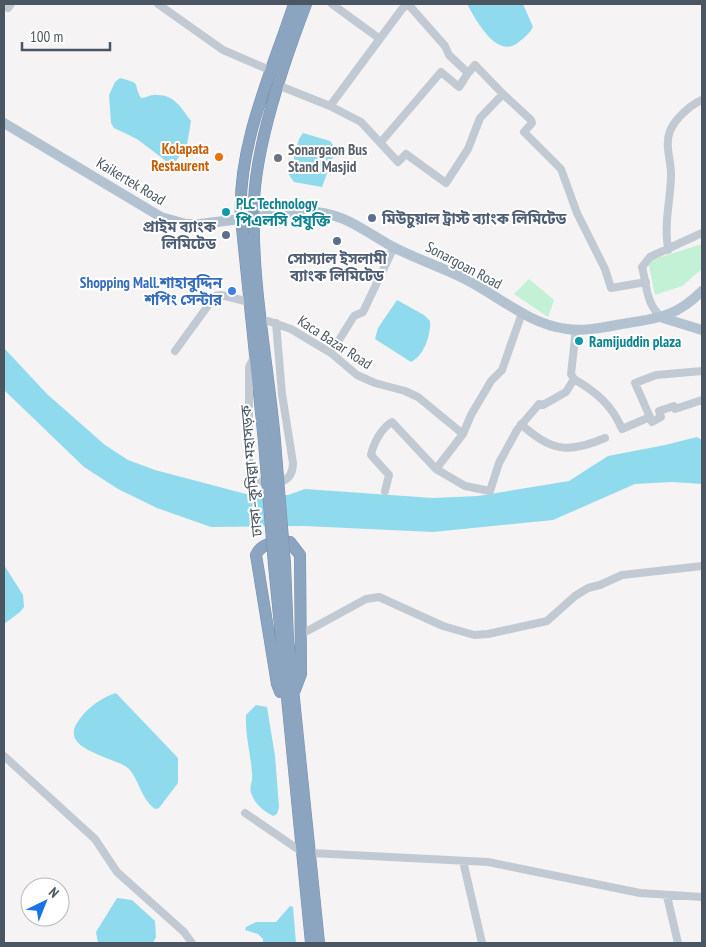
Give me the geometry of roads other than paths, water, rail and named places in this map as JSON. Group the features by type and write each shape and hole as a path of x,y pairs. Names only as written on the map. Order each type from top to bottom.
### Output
{"highway":[{"name":"ঢাকা–কুমিল্লা মহাসড়ক","path":"270,441 255,355 242,218 241,186 246,154 294,4"},
{"name":"ঢাকা–কুমিল্লা মহাসড়ক","path":"306,4 270,118 255,186 257,216 254,254 270,392 270,441 280,565 294,691 311,943"},
{"path":"270,392 272,322 257,216 267,149 304,25 306,4"},
{"path":"286,702 277,684 256,555 261,548 269,543 290,542 300,555 301,674 294,691"},
{"name":"ঢাকা–কুমিল্লা মহাসড়ক","path":"280,565 286,702 319,943"}],"main road":[{"name":"Kaikertek Road","path":"4,123 161,217 186,224 257,216"},
{"name":"Sonargoan Road","path":"257,216 306,211 324,212 347,218 394,247 468,281 522,313 557,327 576,329 664,318 682,309 702,291"},
{"path":"702,291 702,302"},
{"name":"Sonargoan Road","path":"664,318 702,330"}],"street":[{"path":"158,4 223,50 272,71"},
{"path":"332,4 380,39"},
{"path":"330,106 380,39 399,6 408,4 445,46 449,55 468,73"},
{"path":"382,142 441,72 459,87 475,65 502,94 531,120 532,123 524,132 561,169 577,213 605,269 611,288 646,282"},
{"path":"285,88 330,106 361,122 382,142 398,162 406,154 446,183 468,150 480,118 502,94"},
{"path":"668,250 665,228 671,176 668,153 670,131 681,116 702,100"},
{"path":"664,318 653,310 642,267 643,263 650,257 702,233"},
{"path":"331,353 354,316 363,312 394,247"},
{"path":"175,352 215,296 221,294 249,302"},
{"path":"436,469 463,434 471,415 491,381 502,370 522,313"},
{"path":"255,355 249,366 249,472 256,482 276,484 285,480 290,475 293,463 272,322"},
{"name":"Kaca Bazar Road","path":"272,322 291,329 331,353 357,375 375,383 406,391 418,397 463,434"},
{"path":"576,329 571,374 574,379 593,390 605,401 616,414 622,429 650,417"},
{"path":"702,371 656,375 635,383 652,422 661,417 659,411 674,406 675,409 702,400"},
{"path":"385,491 389,475 371,455 373,446 390,423 402,432 436,469 465,486 490,491 499,462 521,424 538,404 543,405 566,392 574,379"},
{"path":"521,424 545,443 567,449 591,444 605,438"},
{"path":"300,635 366,599 379,597 443,626 474,635 488,634 547,621 575,596 588,588 622,575 702,566"},
{"path":"4,756 95,839 118,872 184,932 192,943"},
{"path":"245,813 306,852 488,862 640,893 702,897"},
{"path":"463,861 482,943"},
{"path":"667,896 678,943"}],"water":[{"path":"467,4 523,4 533,27 520,41 512,46 504,46 496,43 489,36"},
{"path":"120,78 136,84 141,98 155,95 168,97 173,100 181,107 191,121 187,145 176,161 166,161 137,139 114,128 111,123 109,95 115,82"},
{"path":"303,133 330,141 336,149 322,187 294,182 289,175 299,139"},
{"path":"397,300 424,315 430,321 426,344 420,355 411,362 375,339 378,328"},
{"path":"4,348 47,394 105,445 128,460 155,470 246,494 288,495 305,489 433,498 478,496 569,481 608,456 697,437 702,440 702,484 672,482 635,484 553,520 433,532 304,526 211,527 157,508 118,489 84,467 4,390"},
{"path":"4,565 23,595 24,607 4,624"},
{"path":"116,693 178,758 178,783 159,808 155,809 150,805 130,770 124,765 92,752 75,739 74,731 82,716 100,700"},
{"path":"256,705 267,707 275,756 279,807 277,814 273,816 257,804 251,791 252,777 246,715"},
{"path":"117,898 132,900 155,921 156,937 153,943 98,943 96,932"},
{"path":"290,906 293,907 296,943 263,943 263,939 258,934 245,930 246,927 256,922 276,922"}],"place":[{"name":"Kolapata Restaurent","path":"219,157"},
{"name":"Sonargaon Bus Stand Masjid","path":"278,158"},
{"name":"PLC Technology পিএলসি প্রযুক্তি","path":"226,212"},
{"name":"মিউচুয়াল ট্রাস্ট ব্যাংক লিমিটেড","path":"372,218"},
{"name":"প্রাইম ব্যাংক লিমিটেড","path":"226,235"},
{"name":"সোস্যাল ইসলামী ব্যাংক লিমিটেড","path":"337,241"},
{"name":"Shopping Mall.শাহাবুদ্দিন শপিং সেন্টার","path":"232,291"},
{"name":"Ramijuddin plaza","path":"579,341"}]}
